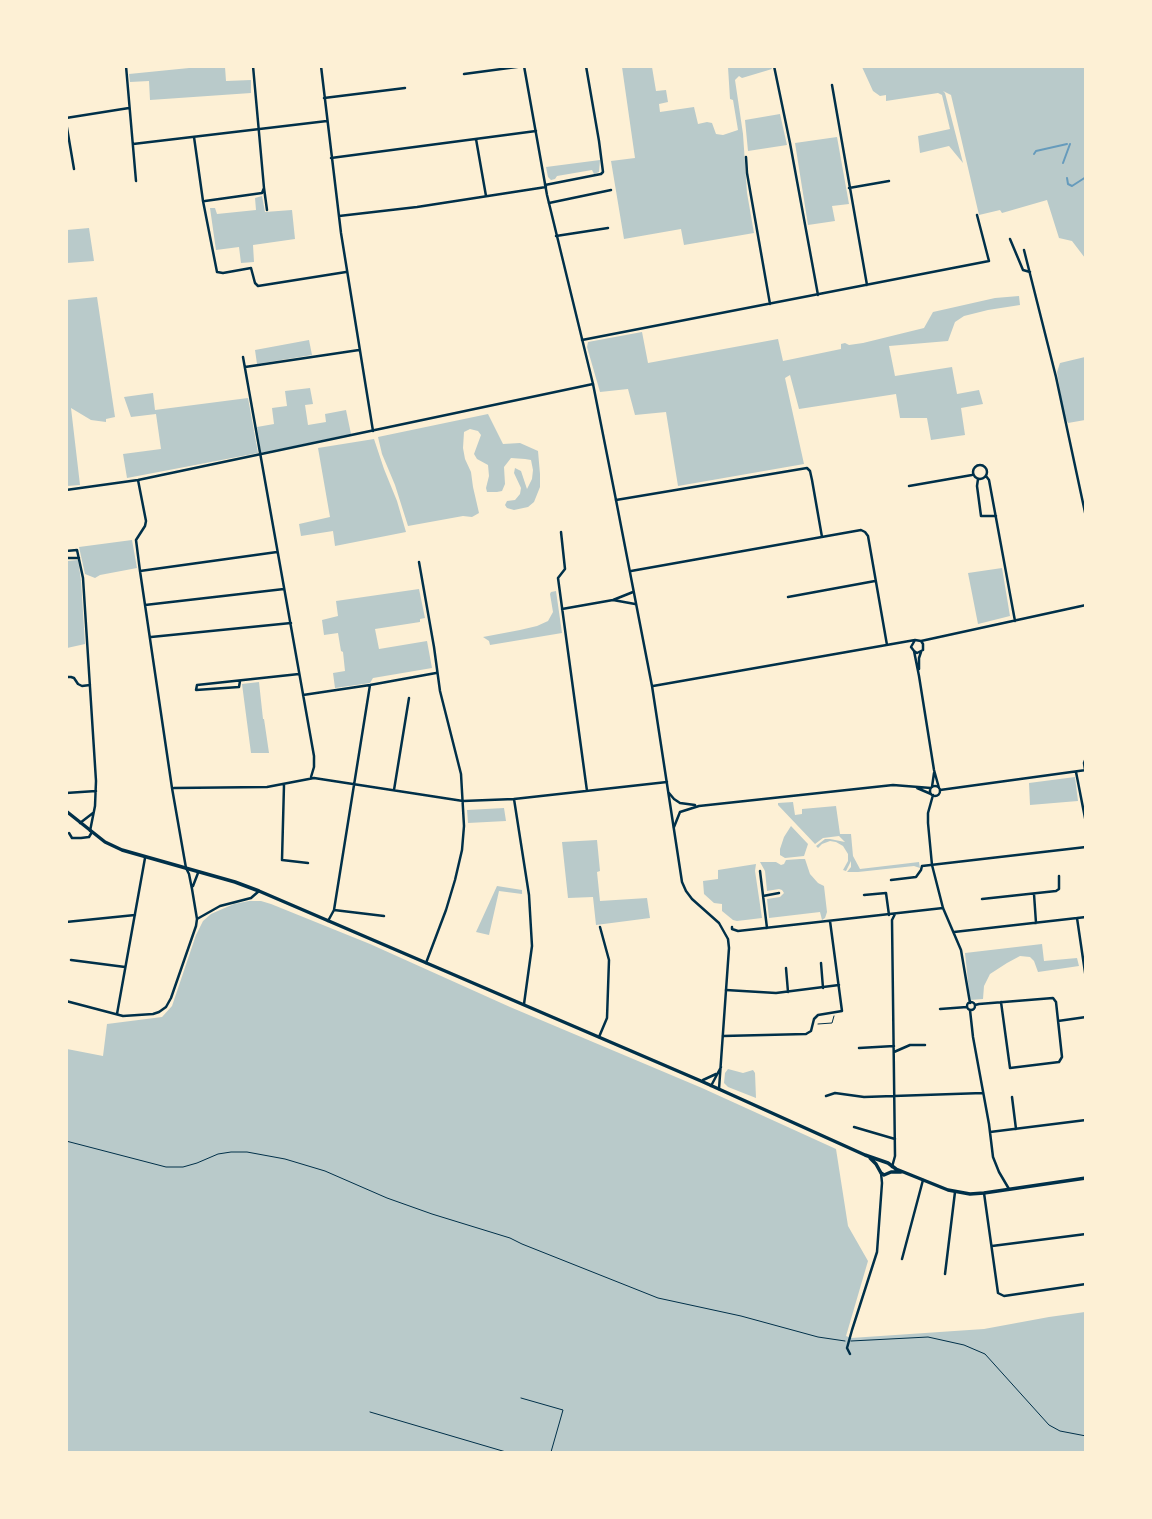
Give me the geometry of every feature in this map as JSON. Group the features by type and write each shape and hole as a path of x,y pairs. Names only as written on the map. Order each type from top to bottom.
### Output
{"main road":[{"path":"66,811 105,842 122,850 259,891 701,1081 889,1168"},
{"path":"865,1155 880,1170"},
{"path":"880,1170 881,1164 955,1192 984,1193 1086,1178"},
{"path":"880,1170 889,1168"}],"street":[{"path":"125,66 136,181"},
{"path":"253,66 267,210"},
{"path":"321,66 339,216 373,431"},
{"path":"464,74 524,66 545,186 593,384 617,500 652,686 681,878 692,899 719,923 728,939 719,1089"},
{"path":"339,216 486,196 601,174 604,168 586,66"},
{"path":"774,66 818,295"},
{"path":"832,85 867,285"},
{"path":"324,98 405,88"},
{"path":"74,169 66,120 129,108"},
{"path":"133,144 327,121"},
{"path":"331,158 536,131"},
{"path":"194,137 217,272 251,268 256,285 347,272"},
{"path":"475,139 486,196"},
{"path":"746,157 770,304"},
{"path":"849,188 889,181"},
{"path":"204,201 262,193 264,188"},
{"path":"549,203 611,190"},
{"path":"581,341 989,261 977,215"},
{"path":"556,236 607,228"},
{"path":"1010,239 1023,271 1030,272"},
{"path":"1024,250 1086,517"},
{"path":"244,368 359,350"},
{"path":"243,356 314,756 311,778"},
{"path":"66,490 138,480 593,384"},
{"path":"972,475 978,464 986,469 1015,621"},
{"path":"617,500 807,468 812,480 822,537"},
{"path":"909,486 972,475 978,479"},
{"path":"978,479 986,476"},
{"path":"978,479 981,516 996,516"},
{"path":"66,1001 123,1016 152,1014 166,1007 197,919 172,788 140,571 136,540 146,521 138,480"},
{"path":"630,571 861,530 868,536 887,645"},
{"path":"561,532 565,569 558,578 587,792"},
{"path":"66,551 77,550 83,579 96,791 89,837 72,838 69,833"},
{"path":"140,571 277,552"},
{"path":"66,558 79,558"},
{"path":"419,562 436,673 461,774 464,826 455,880 426,963"},
{"path":"788,597 876,581"},
{"path":"145,606 284,589"},
{"path":"562,608 613,600 633,592"},
{"path":"613,600 635,604"},
{"path":"652,686 896,643 921,641 1086,603"},
{"path":"150,637 290,623"},
{"path":"919,676 921,652 934,638"},
{"path":"911,647 915,640"},
{"path":"921,641 924,647"},
{"path":"896,643 911,647 914,651 939,792 930,806"},
{"path":"914,651 921,652"},
{"path":"303,695 436,673"},
{"path":"240,681 239,687 197,691 196,688 197,685 299,674"},
{"path":"66,677 75,678 82,686 90,685"},
{"path":"328,920 334,910 370,685"},
{"path":"394,790 409,698"},
{"path":"914,787 932,795 1076,772 1085,770 1086,758"},
{"path":"934,769 928,823 932,865 943,908 961,950 995,1164 1009,1189"},
{"path":"1076,772 1086,823"},
{"path":"172,788 267,788 311,778 463,801 514,799 667,782"},
{"path":"284,785 282,860 308,863"},
{"path":"674,827 680,812 699,806 893,785 931,788 937,786 939,792"},
{"path":"66,793 96,791"},
{"path":"669,793 684,804 699,806"},
{"path":"514,799 529,895 532,946 524,1005"},
{"path":"671,809 684,804"},
{"path":"80,823 93,814 95,806"},
{"path":"671,809 685,810"},
{"path":"891,880 916,877 922,866 1086,847"},
{"path":"117,1014 145,858"},
{"path":"760,871 767,928"},
{"path":"192,889 198,872"},
{"path":"982,899 1058,890 1059,876"},
{"path":"197,919 220,906 251,898 259,891"},
{"path":"864,895 886,892 889,915"},
{"path":"763,896 779,893"},
{"path":"1034,894 1036,923"},
{"path":"732,927 738,931 943,908"},
{"path":"334,910 384,916"},
{"path":"882,1183 895,1156 892,920 895,914"},
{"path":"66,922 135,915"},
{"path":"954,932 1086,917"},
{"path":"1077,918 1086,979"},
{"path":"723,1036 806,1034 811,1031 818,1015 840,1012 843,1009 830,921"},
{"path":"599,1037 607,1018 608,960 600,927"},
{"path":"71,960 125,967"},
{"path":"821,964 823,988"},
{"path":"786,968 788,992"},
{"path":"726,990 776,993 839,985"},
{"path":"940,1009 1001,1002 1055,999 1062,1057 1059,1062 1010,1068 1001,1002"},
{"path":"1058,1021 1086,1017"},
{"path":"894,1052 910,1045 925,1045"},
{"path":"859,1048 894,1046"},
{"path":"711,1086 721,1066"},
{"path":"701,1081 716,1074"},
{"path":"826,1096 835,1093 864,1097 983,1093"},
{"path":"1012,1097 1016,1129"},
{"path":"990,1132 1086,1120"},
{"path":"854,1127 895,1139"},
{"path":"850,1353 847,1348 877,1252 882,1183 880,1170"},
{"path":"902,1259 923,1180"},
{"path":"945,1274 955,1192"},
{"path":"984,1193 998,1293 1004,1296 1086,1284"},
{"path":"991,1247 1086,1234"}],"lane":[{"path":"818,1024 832,1023 835,1013"},
{"path":"66,1141 166,1167 183,1167 231,1152 285,1159 325,1171 432,1214 510,1238 658,1298 845,1341"},
{"path":"850,1341 928,1337 964,1345 985,1354 1049,1425 1060,1431 1086,1436"},
{"path":"521,1398 563,1409 551,1452"},
{"path":"370,1412 506,1452"}],"shaded area":[{"path":"225,67 226,81 251,80 251,93 150,100 149,81 130,82 129,74"},
{"path":"622,67 652,67 656,91 666,90 668,102 659,104 660,112 694,107 698,124 712,123 716,134 723,135 738,130 733,100 730,99 728,67 771,67 772,69 742,78 739,76 735,80 754,233 684,245 681,229 624,239 611,161 635,158"},
{"path":"862,67 1085,67 1085,258 1072,241 1059,238 1047,200 1002,213 1000,210 979,215 951,95 943,91 963,163 949,146 920,153 918,136 950,129 942,95 938,93 886,101 886,95 880,96 873,91"},
{"path":"780,114 787,145 748,151 745,120"},
{"path":"837,137 849,204 832,206 835,221 808,225 795,143"},
{"path":"600,160 599,172 594,174 592,170 557,176 551,180 548,177 546,167"},
{"path":"262,196 265,212 292,210 295,239 253,245 254,262 241,263 239,247 216,250 210,208 215,208 217,214 256,210 255,198"},
{"path":"89,228 94,261 67,263 67,230"},
{"path":"1019,296 1020,305 964,316 955,322 948,341 889,346 895,376 952,367 957,394 979,390 983,404 961,408 965,435 931,440 927,418 900,418 896,394 799,409 790,375 785,378 804,464 678,486 666,412 635,415 628,389 600,392 587,347 588,342 642,332 648,363 778,339 783,361 841,349 841,344 845,343 863,343 924,328 933,312 995,298"},
{"path":"97,297 115,417 106,419 106,422 91,420 71,408 80,485 67,486 67,300"},
{"path":"309,340 312,355 257,364 255,350"},
{"path":"1085,357 1085,420 1068,423 1064,415 1057,372 1060,363"},
{"path":"310,388 313,404 305,405 308,425 326,422 325,414 346,410 351,434 261,453 257,427 274,424 272,408 287,406 285,391"},
{"path":"153,393 155,410 248,398 258,453 127,478 123,454 161,449 156,414 131,417 124,397"},
{"path":"488,414 503,444 520,443 538,451 540,487 534,502 528,507 514,510 505,505 520,494 521,488 514,473 515,468 521,471 527,489 532,479 531,460 511,458 504,467 505,484 502,491 487,492 488,465 474,454 481,435 470,429 464,432 463,448 479,513 472,517 463,516 408,526 378,437"},
{"path":"374,439 406,532 335,546 333,531 301,536 299,524 330,517 318,448"},
{"path":"132,540 137,568 95,578 85,574 79,547"},
{"path":"78,560 85,644 67,648 67,561"},
{"path":"1002,568 1010,616 978,624 968,573"},
{"path":"419,589 425,618 420,619 420,622 375,629 379,649 427,641 432,668 373,678 370,683 335,688 333,673 345,671 343,652 338,633 324,635 322,620 338,616 336,601"},
{"path":"556,591 562,633 490,645 483,637 537,626 548,621 553,612 550,594"},
{"path":"259,682 269,753 251,753 242,684"},
{"path":"1075,777 1078,801 1030,805 1029,783"},
{"path":"793,802 795,815 802,814 802,809 836,806 840,834 851,834 853,856 860,869 919,862 920,868 914,866 847,872 851,861 846,871 843,870 848,854 843,846 830,841 818,848 816,846 825,839 845,842 839,836 823,838 815,844 778,805"},
{"path":"504,808 506,821 468,823 467,810"},
{"path":"791,826 808,844 804,856 785,858 780,855 784,837"},
{"path":"597,840 600,901 647,898 650,918 596,925 593,897 568,898 562,842"},
{"path":"805,859 810,874 824,886 827,912 825,918 822,920 820,912 769,918 767,899 780,897 784,893 779,889 767,891 765,871 760,862 776,862 781,865 786,860"},
{"path":"756,864 762,918 733,920 722,911 722,904 714,903 704,894 703,881 718,879 718,870"},
{"path":"497,886 522,890 522,894 499,891 489,935 476,932"},
{"path":"249,901 271,904 370,944 836,1149 848,1226 868,1261 846,1336 851,1338 984,1329 1085,1312 1085,1452 67,1452 67,1049 103,1056 107,1024 162,1017 172,1006 203,921 220,910"},
{"path":"1042,944 1044,961 1077,958 1079,966 1038,972 1030,957 1020,956 990,974 984,986 983,999 970,1000 965,953"},
{"path":"728,1069 743,1073 753,1070 756,1098 724,1083"}],"waterway":[{"path":"1034,154 1036,151 1067,144"},
{"path":"1063,163 1070,144"},
{"path":"1067,178 1068,184 1072,186 1086,177"}]}
